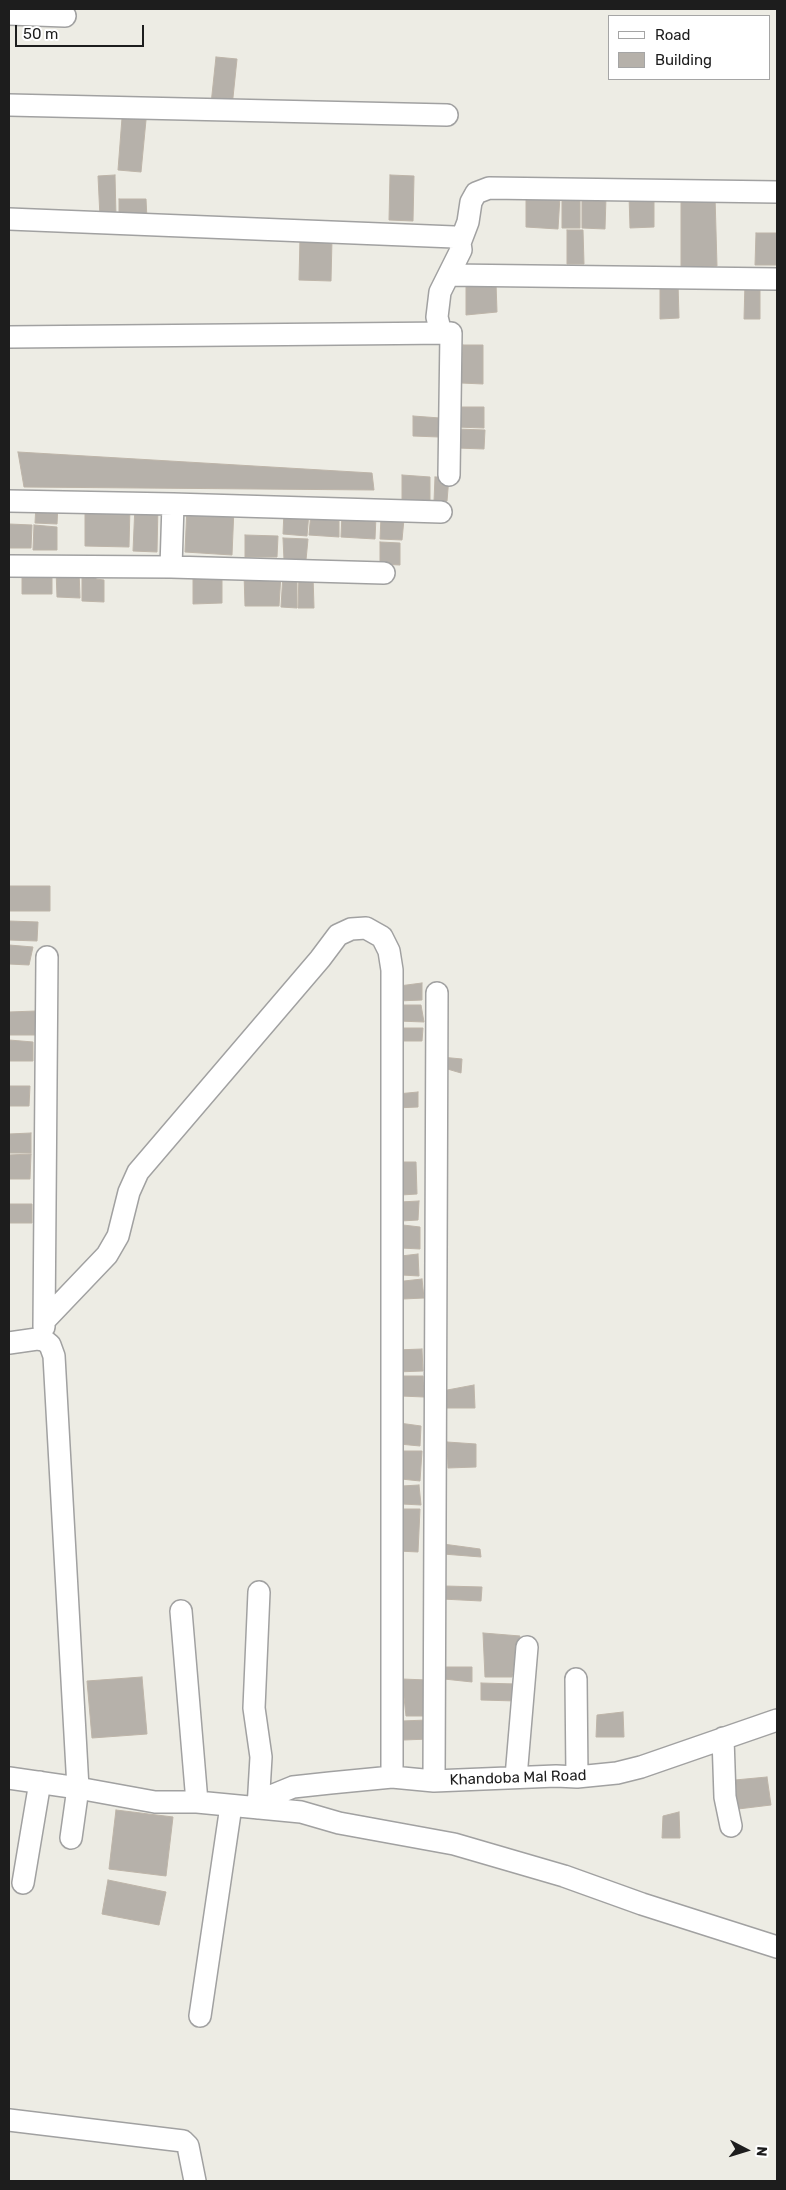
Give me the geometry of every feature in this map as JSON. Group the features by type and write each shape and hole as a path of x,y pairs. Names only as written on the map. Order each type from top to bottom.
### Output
{"street":[{"path":"9,14 65,16"},
{"path":"9,105 447,115"},
{"path":"441,333 437,317 440,292 458,258 460,243 468,222 471,202 476,193 490,188 777,192"},
{"path":"9,219 448,236 460,243"},
{"path":"449,275 777,279"},
{"path":"9,337 451,333 449,475"},
{"path":"9,501 441,512"},
{"path":"171,567 173,504"},
{"path":"9,566 171,567 384,573"},
{"path":"9,1343 37,1339 107,1255 118,1236 129,1192 138,1172 320,959 338,935 351,929 366,928 382,936 390,950 392,970 392,1777"},
{"path":"47,957 44,1330 54,1356 78,1788 71,1838"},
{"path":"434,1781 437,993"},
{"path":"258,1808 261,1757 254,1708 259,1592"},
{"path":"181,1611 197,1802"},
{"path":"516,1777 527,1647"},
{"path":"576,1679 577,1778"},
{"name":"Khandoba Mal Road","path":"258,1808 266,1798 293,1786 392,1777 434,1781 556,1776 577,1778 617,1773 641,1767 777,1720"},
{"path":"723,1738 725,1797 731,1826"},
{"path":"9,1778 154,1802 197,1802 301,1812 339,1822 454,1844 564,1876 642,1904 777,1947"},
{"path":"23,1883 40,1782"},
{"path":"200,2016 231,1806"},
{"path":"9,2120 183,2141 188,2146 195,2181"}],"building":[{"path":"216,57 237,59 232,107 211,104"},
{"path":"122,118 146,120 141,172 118,170"},
{"path":"115,175 116,216 100,217 98,176"},
{"path":"390,175 414,176 413,221 389,220"},
{"path":"526,195 560,196 558,229 526,227"},
{"path":"629,195 654,195 654,227 630,228"},
{"path":"582,196 606,197 605,229 582,228"},
{"path":"681,196 715,196 717,266 681,267"},
{"path":"562,197 580,197 580,228 562,228"},
{"path":"119,199 146,199 147,219 119,219"},
{"path":"567,230 583,230 584,264 567,264"},
{"path":"756,233 777,233 777,265 755,265"},
{"path":"300,238 332,239 331,281 299,280"},
{"path":"496,283 497,312 466,315 466,285"},
{"path":"678,283 679,318 660,319 660,284"},
{"path":"745,283 760,283 760,319 744,319"},
{"path":"463,345 483,345 483,384 461,383"},
{"path":"456,407 484,407 484,428 456,427"},
{"path":"413,416 440,418 439,437 413,436"},
{"path":"457,429 485,430 484,449 457,448"},
{"path":"18,452 372,473 374,490 24,487"},
{"path":"402,475 430,477 430,503 402,501"},
{"path":"435,477 449,477 447,501 434,501"},
{"path":"36,504 58,504 57,524 35,523"},
{"path":"135,505 158,506 157,552 133,551"},
{"path":"85,506 130,507 129,547 85,546"},
{"path":"187,507 234,508 232,555 185,552"},
{"path":"284,511 309,512 307,536 283,534"},
{"path":"311,512 339,513 339,537 309,535"},
{"path":"342,514 376,516 375,539 341,537"},
{"path":"381,517 404,519 402,540 380,539"},
{"path":"9,524 32,525 31,548 9,548"},
{"path":"34,525 57,527 57,550 33,550"},
{"path":"245,535 278,536 277,557 245,557"},
{"path":"283,538 308,539 306,560 284,560"},
{"path":"380,542 400,543 400,565 380,564"},
{"path":"22,568 52,569 52,594 22,594"},
{"path":"56,570 79,570 80,598 57,597"},
{"path":"193,573 222,574 222,603 193,604"},
{"path":"244,573 281,574 279,606 245,606"},
{"path":"82,574 96,574 96,579 104,580 104,602 82,601"},
{"path":"283,574 297,575 297,608 281,607"},
{"path":"299,574 313,575 314,608 298,608"},
{"path":"9,886 50,886 50,911 9,911"},
{"path":"9,921 38,922 37,941 9,940"},
{"path":"9,945 33,947 29,965 9,964"},
{"path":"422,983 422,1000 398,1001 399,986"},
{"path":"401,1005 421,1005 424,1022 398,1021"},
{"path":"36,1011 36,1035 9,1035 9,1012"},
{"path":"400,1028 423,1028 422,1041 401,1041"},
{"path":"9,1040 33,1042 33,1061 9,1061"},
{"path":"441,1057 462,1059 461,1073 444,1068"},
{"path":"9,1086 30,1086 29,1106 9,1106"},
{"path":"418,1092 418,1107 395,1108 397,1094"},
{"path":"31,1133 31,1153 9,1153 9,1134"},
{"path":"31,1154 30,1179 9,1179 9,1155"},
{"path":"402,1162 416,1162 417,1194 401,1195"},
{"path":"419,1201 418,1220 401,1221 400,1202"},
{"path":"9,1204 32,1204 32,1223 9,1223"},
{"path":"403,1225 420,1227 420,1249 401,1248"},
{"path":"418,1254 419,1276 402,1275 401,1256"},
{"path":"422,1279 424,1298 403,1299 404,1281"},
{"path":"422,1349 423,1371 396,1372 396,1350"},
{"path":"401,1376 423,1376 424,1397 401,1396"},
{"path":"474,1385 475,1408 443,1408 442,1391"},
{"path":"399,1423 421,1426 420,1446 399,1444"},
{"path":"447,1442 476,1444 476,1467 448,1468"},
{"path":"400,1451 422,1451 420,1481 401,1479"},
{"path":"419,1485 421,1505 402,1504 402,1486"},
{"path":"400,1509 420,1509 418,1552 398,1551"},
{"path":"443,1544 480,1549 481,1557 443,1554"},
{"path":"445,1586 482,1587 481,1601 442,1599"},
{"path":"483,1633 520,1636 512,1677 485,1677"},
{"path":"445,1667 472,1667 472,1682 444,1679"},
{"path":"142,1677 147,1734 92,1738 87,1681"},
{"path":"402,1679 427,1680 426,1716 406,1716"},
{"path":"481,1683 516,1684 516,1701 481,1700"},
{"path":"623,1712 624,1737 596,1737 597,1715"},
{"path":"427,1720 429,1739 404,1740 402,1721"},
{"path":"767,1777 771,1805 738,1809 735,1780"},
{"path":"116,1810 173,1817 166,1876 109,1869"},
{"path":"679,1812 680,1838 662,1838 663,1816"},
{"path":"108,1880 166,1892 159,1925 102,1914"}]}
